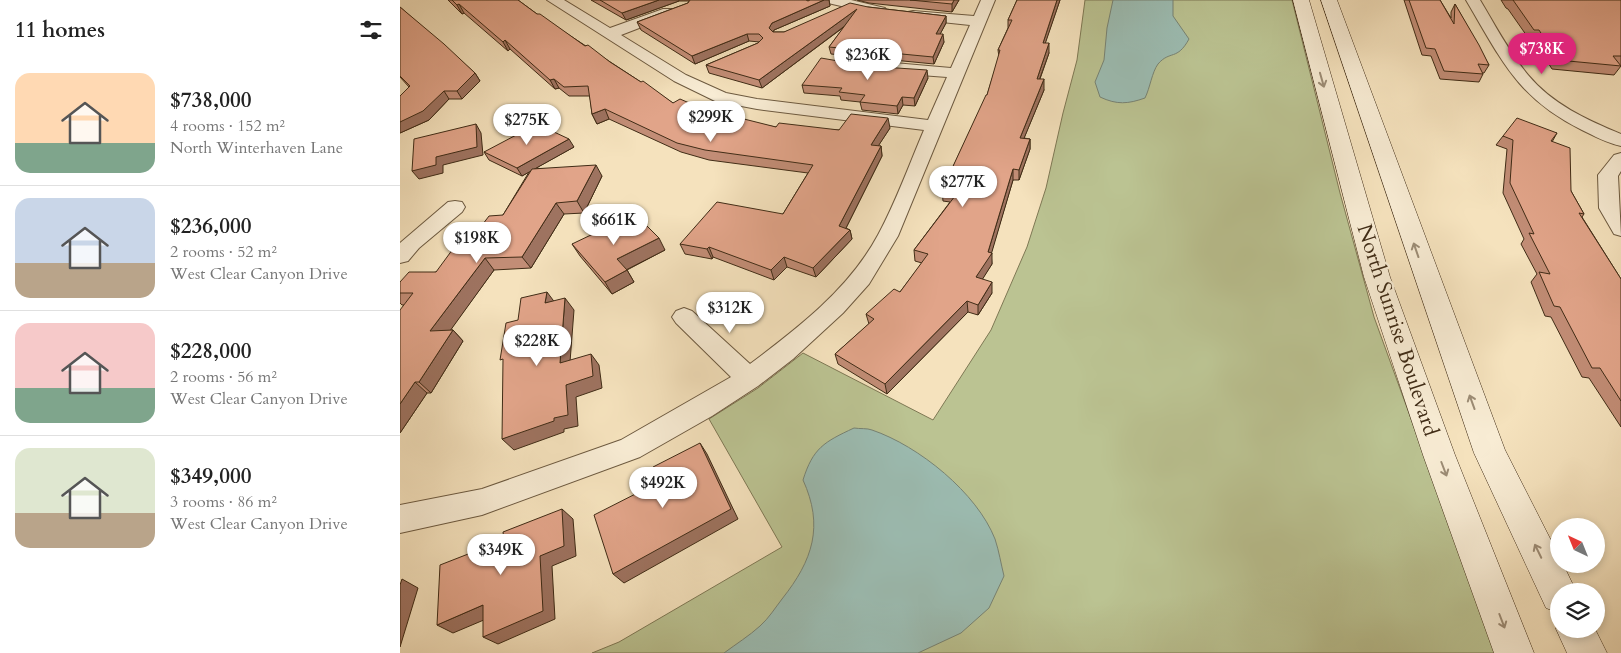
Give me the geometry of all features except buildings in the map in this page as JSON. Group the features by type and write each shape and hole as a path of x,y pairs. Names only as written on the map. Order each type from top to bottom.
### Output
{"street":[{"path":"554,0 680,78 722,97 757,104 935,126"},
{"name":"North Sunrise Boulevard","path":"1301,0 1377,278 1439,455 1514,653"},
{"name":"North Sunrise Boulevard","path":"1329,0 1490,453 1553,583"},
{"path":"1473,0 1523,78 1544,99 1586,126 1621,141"},
{"path":"400,520 482,502 630,449 704,408 749,379 784,352 835,307 861,278 888,236 984,10 899,13 848,5 831,7"},
{"path":"609,34 685,6"},
{"path":"875,67 957,73"},
{"path":"680,78 696,71"},
{"path":"1621,159 1608,175 1609,208 1621,228"},
{"path":"400,256 412,243 455,207"},
{"path":"684,317 749,379"},
{"path":"1580,638 1587,653"}],"green space":[{"path":"1085,0 1292,0 1340,193 1374,317 1496,653 592,653 619,642 782,547 709,419 758,388 803,353 933,420 991,330 1027,247 1046,188 1077,60"}],"water":[{"path":"1113,0 1173,0 1173,16 1189,39 1181,50 1166,57 1158,64 1145,98 1133,102 1117,102 1100,97 1095,82 1104,60 1107,28"},
{"path":"854,428 872,430 909,447 944,473 975,505 995,539 1004,576 989,608 961,633 918,653 724,653 763,623 793,585 808,556 814,528 813,513 803,480 807,469 821,447"}]}
